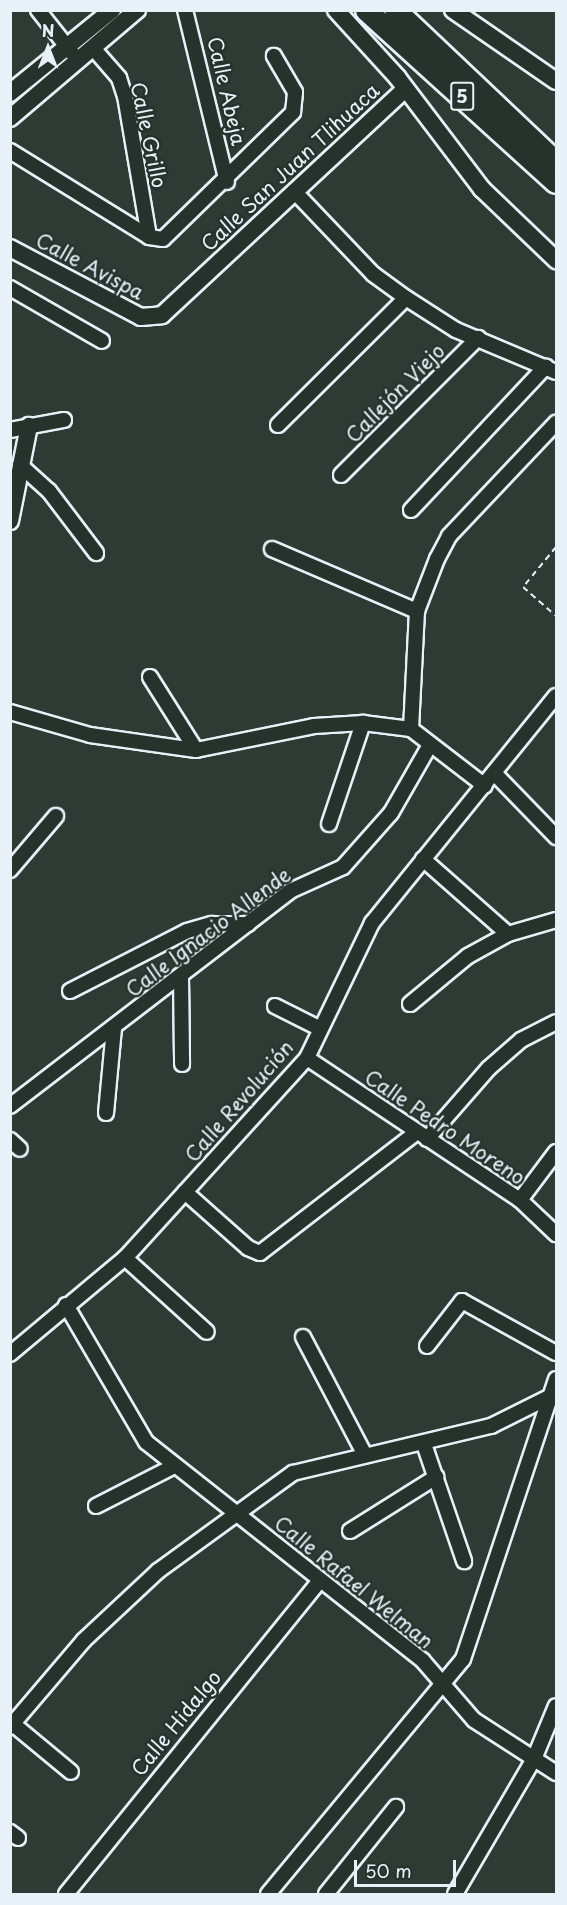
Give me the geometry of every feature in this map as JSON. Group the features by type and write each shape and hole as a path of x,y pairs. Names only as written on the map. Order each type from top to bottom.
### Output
{"main road":[{"name":"5","path":"366,10 556,182"},
{"name":"5","path":"395,10 556,162"}],"street":[{"path":"38,10 68,46 76,63"},
{"path":"10,93 112,10"},
{"path":"10,117 136,10"},
{"name":"Calle Abeja","path":"185,10 227,182"},
{"name":"Calle San Juan Tlihuaca","path":"151,319 162,315 405,89 336,10"},
{"path":"453,10 556,81"},
{"name":"Calle Grillo","path":"93,48 119,78 125,96 149,237"},
{"path":"10,151 149,237 174,232 227,182 293,112 296,92 274,56"},
{"path":"405,89 482,189 556,260"},
{"path":"294,191 372,274 406,298 478,338 551,369 411,510"},
{"name":"Calle Avispa","path":"10,248 151,319"},
{"path":"10,288 102,341"},
{"path":"278,425 406,298"},
{"name":"Callejón Viejo","path":"341,475 478,338"},
{"path":"10,430 64,420"},
{"path":"411,729 417,611 449,536 556,423"},
{"path":"11,510 29,426"},
{"path":"20,465 49,491 96,553"},
{"path":"272,549 417,611"},
{"path":"150,677 196,750"},
{"name":"Calle Revolución","path":"10,1354 125,1258 307,1058 319,1028 372,923 556,699"},
{"path":"10,712 90,735 196,750 314,726 363,723 411,729 485,786"},
{"path":"329,824 363,723"},
{"name":"Calle Ignacio Allende","path":"10,1106 290,891 343,867 391,813 430,745"},
{"path":"495,774 556,837"},
{"path":"10,870 56,816"},
{"path":"423,859 508,934"},
{"path":"410,1004 433,981 508,934 556,921"},
{"path":"70,990 187,931 248,924"},
{"path":"181,976 182,1064"},
{"path":"275,1006 319,1028"},
{"path":"185,1192 248,1248 260,1252 421,1136 489,1068 521,1040 556,1022"},
{"path":"106,1113 114,1028"},
{"name":"Calle Pedro Moreno","path":"307,1058 520,1200 556,1234"},
{"path":"520,1200 556,1152"},
{"path":"125,1258 207,1332"},
{"path":"427,1346 462,1301 556,1353"},
{"name":"Calle Rafael Welman","path":"66,1305 146,1442 174,1467 236,1512 423,1661 474,1720 556,1773"},
{"path":"303,1337 365,1455"},
{"path":"71,1772 14,1720 84,1640 158,1571 236,1512 293,1473 365,1455 424,1444 491,1426 554,1387"},
{"path":"268,1894 442,1685 470,1645 554,1387"},
{"path":"424,1444 464,1561"},
{"path":"96,1506 174,1467"},
{"path":"350,1531 436,1477"},
{"name":"Calle Hidalgo","path":"66,1894 320,1580"},
{"path":"456,1894 534,1759 556,1706"},
{"path":"326,1894 396,1807"}],"path":[{"path":"556,547 522,587 556,616"}]}
